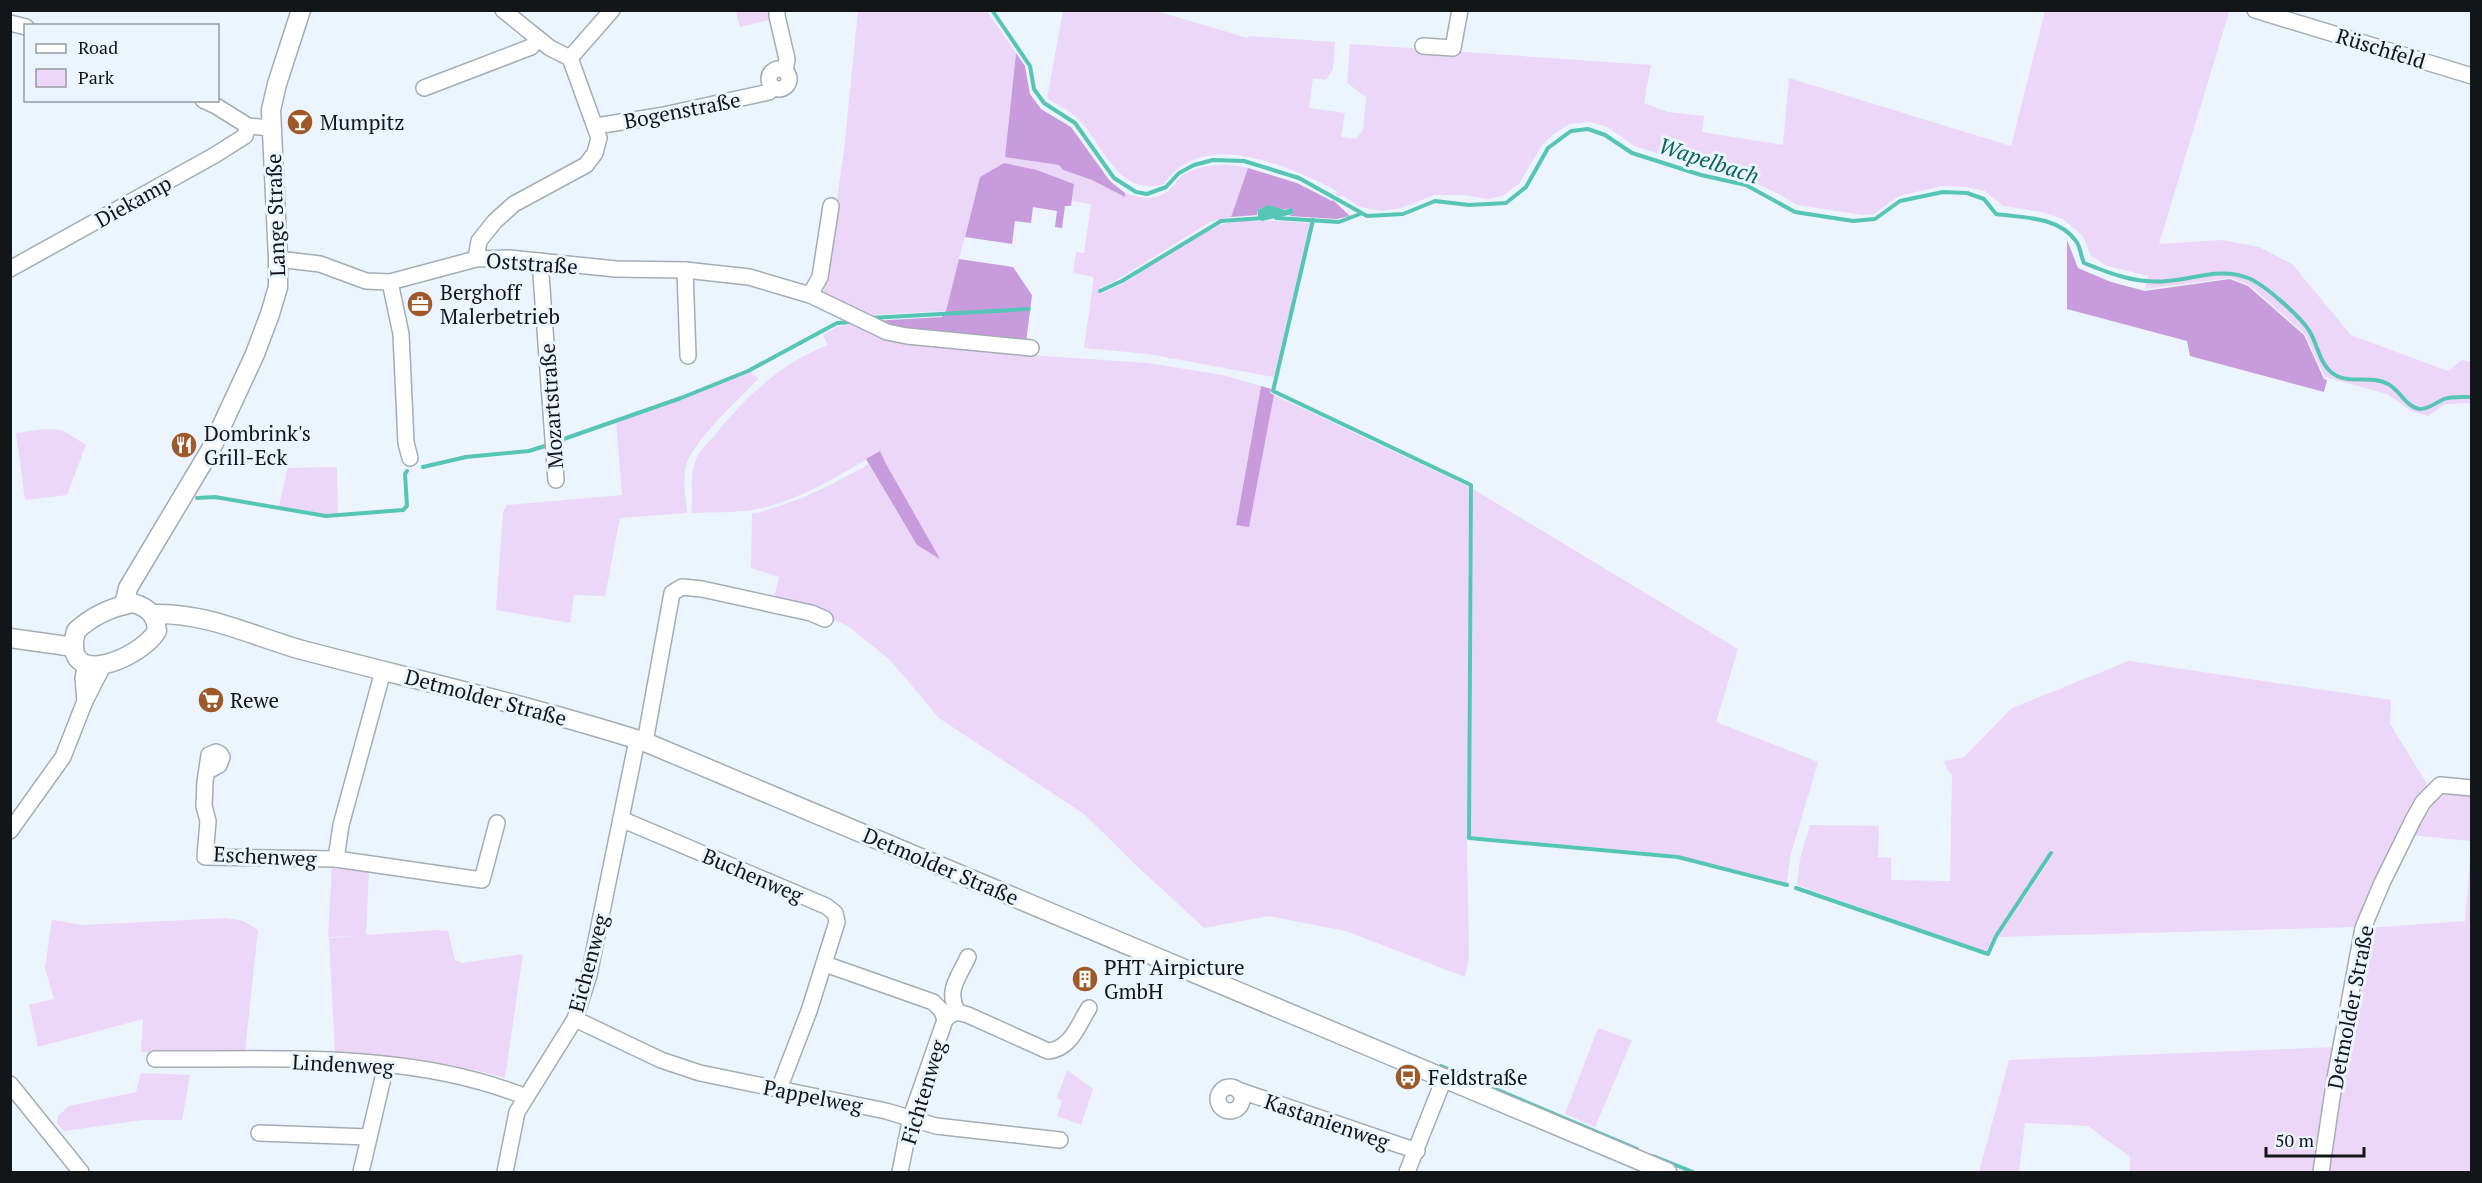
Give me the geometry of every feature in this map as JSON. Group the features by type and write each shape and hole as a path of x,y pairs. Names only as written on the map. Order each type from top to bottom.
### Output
{"main road":[{"name":"Lange Straße","path":"144,614 143,590 138,571 211,448 255,354 278,287 271,128 272,103 301,10"},
{"name":"Detmolder Straße","path":"75,639 87,621 144,614 195,617 236,627 286,645 587,724 641,741 1667,1173"},
{"path":"10,638 30,639 61,631 75,639 78,657 94,665 143,647 144,614"}],"street":[{"path":"503,10 550,48 570,58 612,10"},
{"name":"Bogenstraße","path":"596,126 659,116 781,89 788,83 789,77 777,10"},
{"path":"1423,46 1453,48 1460,10"},
{"name":"Rüschfeld","path":"2255,10 2472,76"},
{"path":"424,88 531,47 538,39"},
{"name":"Bogenstraße","path":"476,259 479,241 495,221 514,204 586,165 595,153 599,138 596,126 570,58"},
{"path":"207,102 248,126 271,128"},
{"name":"Diekamp","path":"10,269 215,155 245,136 248,126"},
{"path":"810,295 820,277 831,206"},
{"name":"Oststraße","path":"278,259 320,264 366,281 390,282 476,259 509,258 616,269 685,270 749,277 810,295 887,332 1031,348"},
{"name":"Mozartstraße","path":"540,261 556,480"},
{"path":"685,270 688,356"},
{"path":"390,282 400,334 406,443 410,458"},
{"name":"Eichenweg","path":"505,1173 517,1112 575,1019 590,975 621,819 641,741 672,593 682,587 702,589 825,619"},
{"path":"10,831 63,757 85,701 83,678 94,665"},
{"name":"Eschenweg","path":"336,859 341,825 383,670"},
{"name":"Eschenweg","path":"208,771 204,806 208,821 205,857 336,859 482,880 497,824"},
{"name":"Detmolder Straße","path":"2321,1173 2334,1084 2363,928 2382,883 2423,802 2440,785 2472,788"},
{"name":"Buchenweg","path":"621,819 826,906 835,913 837,922 825,964 779,1089"},
{"name":"Fichtenweg","path":"900,1173 911,1117 951,1015 951,993 968,957"},
{"path":"825,964 933,1002 942,1011 951,1015 1048,1051 1058,1050 1065,1046 1089,1008"},
{"name":"Pappelweg","path":"575,1019 661,1060 700,1073 911,1117 936,1126 1060,1140"},
{"name":"Lindenweg","path":"155,1059 330,1061 438,1070 473,1078 526,1097"},
{"path":"362,1173 386,1065"},
{"path":"1407,1173 1444,1079"},
{"path":"10,1084 81,1173"},
{"name":"Kastanienweg","path":"1238,1090 1416,1151"},
{"path":"259,1133 369,1137"}],"green space":[{"path":"736,11 773,11 774,19 740,27"},
{"path":"858,11 987,11 1016,53 1005,157 1059,165 1063,170 1092,180 1124,196 1125,193 1148,198 1165,193 1183,175 1198,168 1224,165 1248,168 1231,217 1210,222 1100,288 1101,294 1122,284 1211,228 1248,221 1311,223 1274,377 1148,354 1084,348 1094,277 1073,273 1076,252 1084,253 1091,204 1072,201 1074,184 1037,170 1004,163 980,177 946,311 866,317 823,297 844,150"},
{"path":"1063,11 1156,11 1248,38 1249,36 1335,42 1333,69 1326,80 1313,78 1309,108 1345,113 1341,137 1356,139 1363,130 1366,97 1347,83 1350,44 1651,65 1644,103 1668,112 1704,116 1702,132 1783,145 1789,78 2011,146 2045,11 2226,11 2229,12 2159,244 2222,240 2259,247 2292,264 2351,335 2448,371 2462,360 2471,362 2471,403 2445,404 2428,416 2411,411 2387,394 2325,377 2305,334 2248,284 2230,278 2145,289 2148,276 2108,266 2091,256 2083,236 2063,219 2042,212 2003,206 1985,191 1942,186 1899,196 1874,214 1863,215 1797,205 1751,181 1635,146 1607,127 1591,122 1569,124 1554,134 1542,145 1519,184 1502,196 1488,199 1464,195 1434,195 1402,208 1382,211 1360,207 1342,195 1340,197 1336,195 1337,191 1318,181 1272,163 1223,154 1201,157 1180,167 1164,184 1148,186 1135,183 1123,176 1114,166 1078,119 1047,98"},
{"path":"858,323 1028,355 1148,363 1223,375 1261,386 1236,524 1249,526 1274,395 1469,487 1467,840 1469,958 1465,977 1346,931 1269,916 1204,928 1084,814 939,718 890,660 848,626 810,610 773,602 779,577 751,568 752,514 812,494 869,464 917,545 880,451 818,487 786,501 745,511 691,513 692,474 696,458 738,408 779,371 828,345 823,335 837,327"},
{"path":"751,371 758,379 716,422 688,460 684,481 687,513 620,518 605,596 574,595 570,623 496,610 503,512 507,505 622,495 616,421 683,399"},
{"path":"45,429 62,430 86,445 67,495 25,500 16,433"},
{"path":"288,466 289,468 337,467 338,513 326,514 279,506"},
{"path":"1473,489 1738,649 1716,722 1818,762 1790,857 1787,883 1678,855 1471,836"},
{"path":"2129,661 2391,700 2390,724 2427,784 2427,789 2358,927 1998,937 2053,855 2050,852 1994,935 1986,952 1797,885 1800,859 1810,825 1879,826 1878,857 1891,858 1891,880 1950,881 1952,774 1944,761 1964,757 2012,708"},
{"path":"2444,791 2471,794 2471,841 2410,835 2426,807"},
{"path":"2471,846 2471,1172 2327,1172 2346,1048 2368,928 2465,921"},
{"path":"332,867 369,872 366,935 448,931 455,960 462,963 523,954 505,1078 463,1067 421,1060 335,1055 329,938 357,936 328,937"},
{"path":"227,918 243,921 258,930 245,1051 141,1052 143,1019 38,1047 29,1005 54,999 45,968 52,920 83,925"},
{"path":"1598,1028 1632,1040 1595,1127 1565,1114"},
{"path":"2336,1047 2313,1172 2130,1172 2130,1157 2088,1126 2025,1123 2019,1172 1979,1172 2009,1060"},
{"path":"1067,1070 1093,1089 1081,1125 1057,1116 1062,1101 1057,1098"},
{"path":"141,1073 190,1075 182,1120 143,1120 64,1131 57,1123 58,1116 69,1106 136,1092"}],"shaded area":[{"path":"1016,53 1025,66 1030,94 1041,109 1071,127 1110,181 1125,193 1125,197 1092,180 1063,170 1059,165 1005,157"},
{"path":"1004,163 1037,170 1074,184 1071,206 1065,206 1062,228 1055,227 1057,211 1033,207 1031,223 1015,221 1012,244 965,237 980,177"},
{"path":"1248,168 1297,183 1333,200 1350,216 1336,219 1289,216 1293,214 1290,208 1269,207 1258,210 1257,215 1231,217"},
{"path":"1268,205 1285,210 1290,208 1293,214 1262,221 1258,218 1258,210"},
{"path":"2067,240 2078,268 2111,282 2145,291 2230,279 2248,286 2304,335 2324,379 2327,380 2324,392 2190,356 2187,341 2067,309"},
{"path":"959,259 1013,267 1032,295 1026,343 907,333 872,321 942,317 946,311"},
{"path":"1261,386 1271,389 1270,393 1274,395 1249,527 1236,525"},
{"path":"880,451 940,559 917,545 866,459"}],"waterway":[{"name":"Wapelbach","path":"992,10 1030,66 1034,89 1044,103 1075,123 1114,178 1136,192 1147,194 1166,187 1179,173 1194,165 1213,160 1244,161 1299,178 1367,216 1403,214 1435,201 1469,205 1506,203 1526,187 1548,148 1571,131 1588,129 1605,135 1632,153 1701,175 1746,185 1795,212 1853,221 1875,219 1900,201 1943,192 1967,193 1984,199 1996,214 2039,220 2060,227 2076,241 2084,263 2114,274 2135,280 2156,282 2218,274 2248,278 2263,287 2299,318 2310,332 2324,364 2337,376 2381,381 2392,386 2410,405 2419,409 2447,398 2472,397"},
{"path":"1276,218 1339,222 1360,214"},
{"path":"1100,291 1122,281 1221,221 1263,218"},
{"path":"1313,220 1273,391 1471,485 1469,838 1678,857 1787,885"},
{"path":"871,318 1029,309"},
{"path":"558,441 681,398 748,371 837,323 852,322"},
{"path":"423,467 466,457 529,451 551,444"},
{"path":"197,498 215,497 326,516 403,510 407,506 405,474 407,471"},
{"path":"1796,888 1988,954 1996,936 2051,853"},
{"path":"1441,1066 1637,1149"},
{"path":"1653,1156 1693,1172"}],"place":[{"name":"Mumpitz","path":"300,122"},
{"name":"Berghoff Malerbetrieb","path":"420,304"},
{"name":"Dombrink's Grill-Eck","path":"184,445"},
{"name":"Rewe","path":"211,700"},
{"name":"PHT Airpicture GmbH","path":"1085,979"},
{"name":"Feldstraße","path":"1408,1077"}]}
